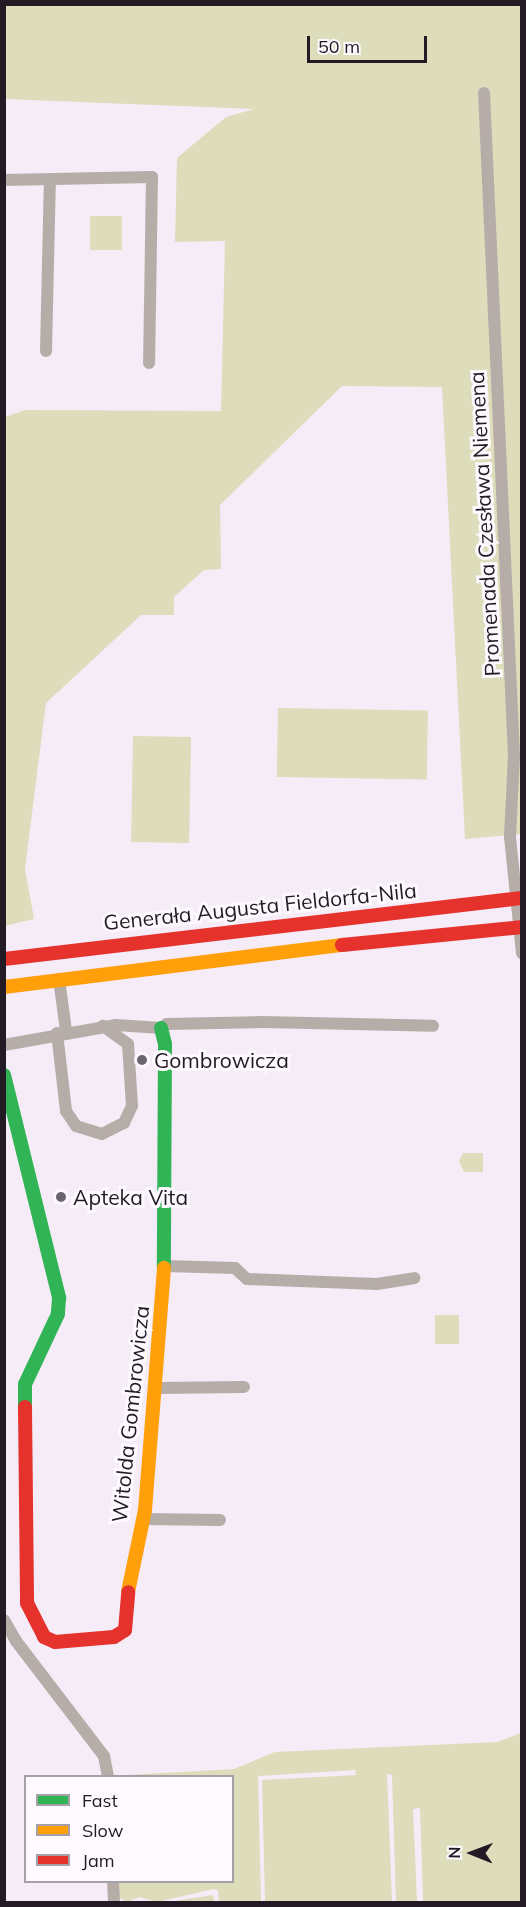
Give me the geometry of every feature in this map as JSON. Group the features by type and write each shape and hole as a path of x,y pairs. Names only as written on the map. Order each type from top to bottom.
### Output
{"street":[{"name":"Promenada Czesława Niemena","path":"484,93 514,755 511,846 522,953"},
{"path":"4,180 152,177 149,363"},
{"path":"46,351 50,178"},
{"name":"Generała Augusta Fieldorfa-Nila","path":"4,959 522,898"},
{"path":"4,987 522,927"},
{"path":"58,979 66,1111 76,1126 102,1134 124,1123 132,1106 128,1044 103,1026"},
{"path":"4,1045 62,1032 103,1026 146,1024 161,1028 167,1024 263,1022 433,1026"},
{"name":"Witolda Gombrowicza","path":"4,1075 59,1298 58,1314 25,1384 27,1603 44,1637 55,1642 114,1637 125,1630 129,1581 143,1519 156,1388 164,1266 165,1044 161,1028"},
{"path":"164,1266 235,1268 247,1279 377,1284 415,1278"},
{"path":"156,1388 244,1387"},
{"path":"143,1519 220,1520"},
{"path":"4,1620 104,1756 108,1775"},
{"path":"113,1883 114,1902"}],"green space":[{"path":"5,5 521,5 521,834 465,839 442,387 342,386 220,505 221,569 204,570 174,597 174,615 141,615 46,703 25,869 34,919 5,926 5,417 25,410 221,411 225,241 175,242 177,158 226,117 254,109 5,99"},
{"path":"90,216 122,216 122,250 90,250"},
{"path":"278,708 428,711 427,780 277,777"},
{"path":"133,736 191,737 189,843 131,842"},
{"path":"463,1153 483,1153 483,1172 464,1172 459,1161"},
{"path":"435,1315 459,1315 459,1344 435,1344"},
{"path":"521,1733 521,1902 423,1902 420,1808 413,1809 417,1902 396,1902 392,1775 387,1774 392,1902 265,1902 262,1780 356,1775 355,1770 258,1776 261,1902 219,1902 218,1890 214,1889 157,1902 139,1897 127,1902 119,1897 119,1883 234,1883 234,1775 127,1775 234,1769 275,1752 497,1742"},
{"path":"213,1895 214,1902 168,1902"}],"traffic: fast":[{"path":"161,1028 165,1044 164,1268"},
{"path":"4,1075 59,1298 58,1314 25,1384 25,1407"}],"traffic: slow":[{"path":"4,987 342,945"},
{"path":"128,1592 145,1510 164,1268"}],"traffic: jam":[{"path":"4,959 522,898"},
{"path":"342,945 522,927"},
{"path":"25,1407 27,1603 44,1637 55,1642 114,1637 125,1630 128,1592"}],"place":[{"name":"Gombrowicza","path":"142,1060"},
{"name":"Apteka Vita","path":"61,1197"}]}
